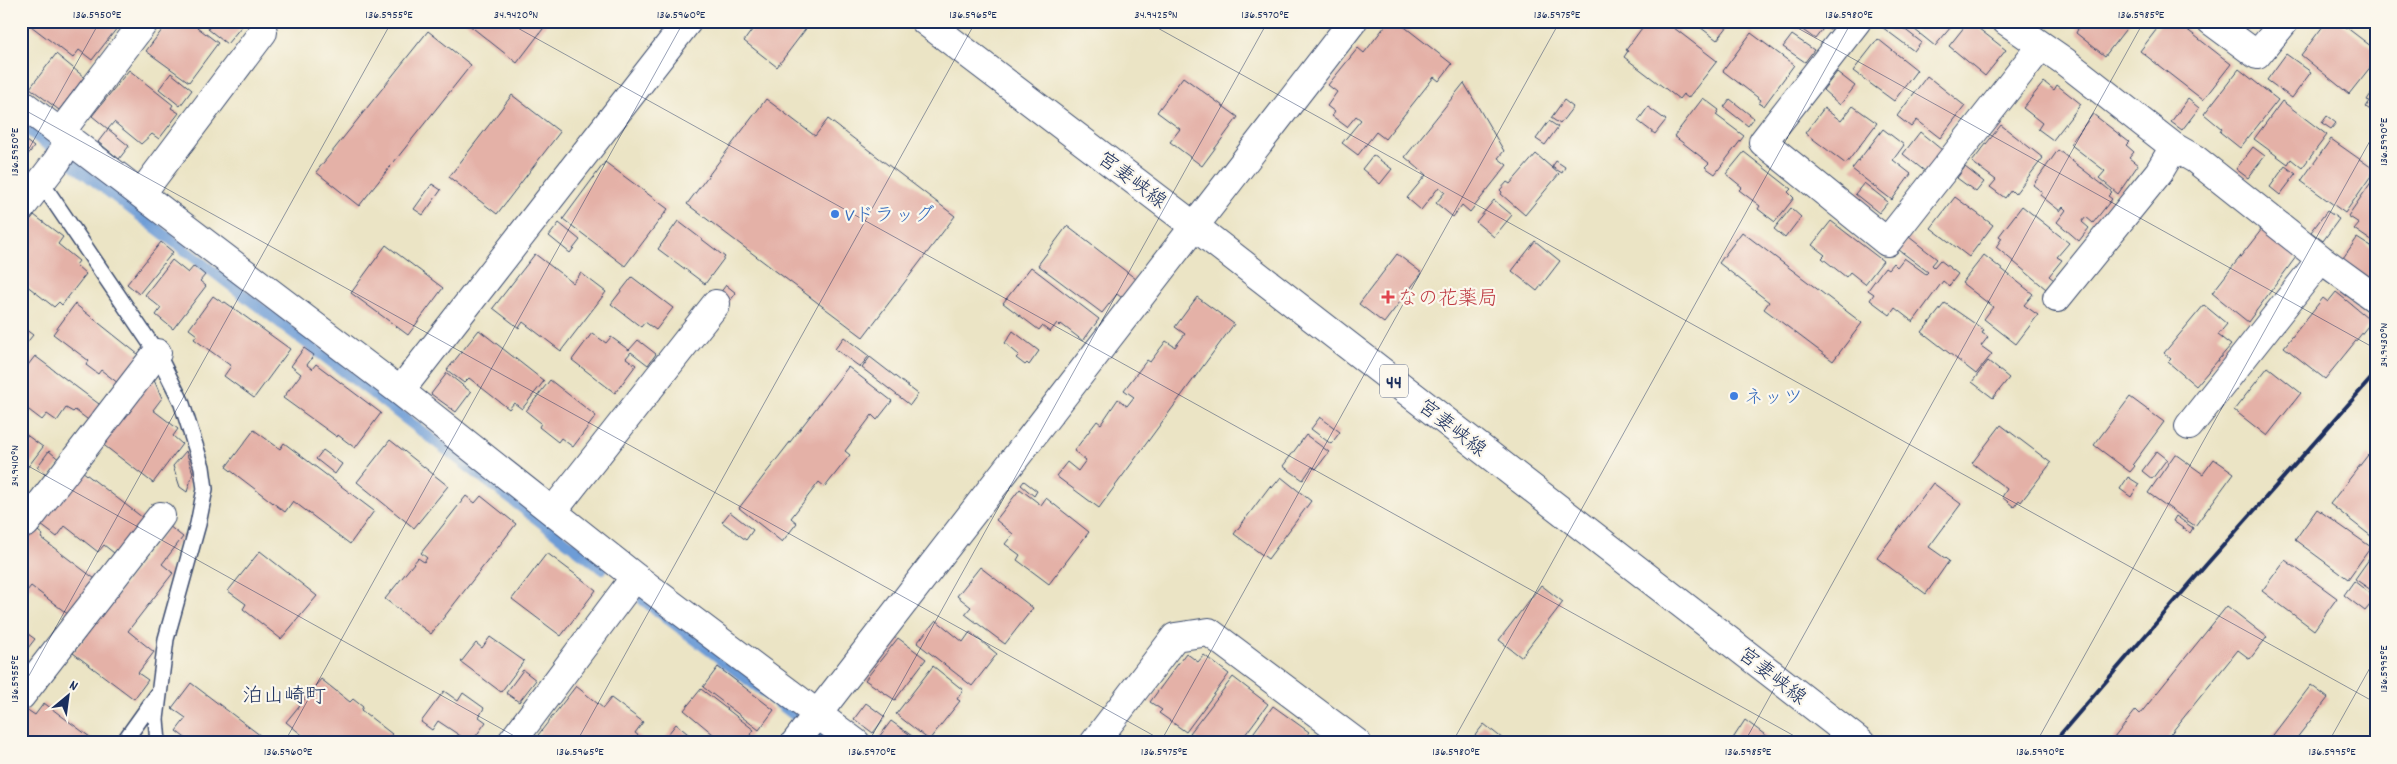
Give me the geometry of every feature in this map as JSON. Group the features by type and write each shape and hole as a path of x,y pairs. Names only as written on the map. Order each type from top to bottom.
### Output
{"street":[{"path":"21,208 145,21"},
{"path":"400,391 688,21"},
{"name":"宮妻峡線","path":"925,21 1194,226 1861,743"},
{"path":"797,740 1353,21"},
{"path":"1857,21 1763,142 1887,242 2041,46"},
{"path":"2006,21 2064,61 2174,147 2195,159 2321,259 2376,299"},
{"path":"2211,21 2257,56 2285,21"},
{"path":"140,194 263,32"},
{"path":"21,103 59,152 140,194 400,391 635,577 856,743"},
{"path":"2057,298 2159,172 2174,147"},
{"path":"2189,426 2321,259"},
{"path":"552,511 716,304"},
{"path":"26,523 157,353"},
{"path":"21,696 161,516"},
{"path":"511,743 635,577"},
{"path":"1094,743 1175,638 1209,632 1357,743"}],"lane":[{"path":"59,152 184,410 202,467 205,489 198,524 166,639 156,719 158,743"},
{"path":"123,743 160,691"}],"building":[{"path":"28,21 118,21 121,23 92,60 79,50 73,58 27,23"},
{"path":"169,21 189,21 218,43 189,82 146,51"},
{"path":"214,21 246,21 227,44 208,29"},
{"path":"464,21 549,21 517,63"},
{"path":"740,21 802,21 808,26 777,67 744,41 752,30"},
{"path":"1389,21 1397,21 1452,64 1439,81 1434,77 1385,139 1376,132 1358,155 1342,143 1361,120 1356,116 1347,127 1332,116 1335,112 1327,106 1337,92 1328,85 1358,48 1364,53"},
{"path":"1573,21 1585,21 1581,27"},
{"path":"1647,21 1665,21 1717,61 1688,98 1683,94 1679,99 1624,57 1628,51 1626,50"},
{"path":"1692,21 1732,21 1717,40"},
{"path":"1785,21 1836,21 1830,29 1825,26 1815,39 1800,28 1798,31"},
{"path":"1874,21 1894,21 1921,42 1914,51"},
{"path":"1904,21 1956,21 1935,46"},
{"path":"1969,21 2006,50 1985,76 1949,46"},
{"path":"2068,21 2132,21 2105,56 2076,33 2078,29"},
{"path":"2163,21 2176,21 2231,64 2203,100 2140,51"},
{"path":"2327,21 2338,21 2376,50 2376,60 2349,94 2301,55"},
{"path":"428,31 471,65 359,206 316,172"},
{"path":"1751,33 1794,65 1764,106 1759,103 1761,100 1723,71"},
{"path":"1792,35 1814,50 1805,62 1783,47"},
{"path":"1878,39 1917,70 1894,101 1853,71"},
{"path":"56,54 84,77 59,110 30,88"},
{"path":"2286,54 2311,72 2292,98 2267,80"},
{"path":"2239,69 2278,100 2240,148 2220,132 2222,129 2204,114"},
{"path":"129,70 173,105 171,108 179,113 159,139 152,134 141,144 114,122 108,129 92,116"},
{"path":"1837,72 1855,86 1840,105 1823,90"},
{"path":"171,73 192,90 180,106 159,89"},
{"path":"1927,76 1965,106 1940,138 1917,120 1911,127 1897,116"},
{"path":"1183,77 1238,117 1202,166 1170,142 1180,129 1157,112"},
{"path":"2044,82 2054,90 2057,85 2081,104 2053,140 2038,129 2042,123 2023,108"},
{"path":"1464,83 1504,151 1498,158 1507,165 1470,212 1462,205 1453,217 1436,203 1445,192 1439,187 1421,210 1407,198 1426,175 1405,157"},
{"path":"2376,86 2376,114 2366,107 2370,101 2367,100"},
{"path":"512,95 560,132 497,214 449,177"},
{"path":"1703,98 1719,110 1716,115 1744,136 1715,174 1705,167 1709,163 1674,136"},
{"path":"766,99 815,136 828,119 955,216 863,337 687,204"},
{"path":"1730,99 1754,118 1748,126 1724,107"},
{"path":"2188,99 2199,108 2182,130 2171,122"},
{"path":"1564,100 1573,107 1560,124 1551,118"},
{"path":"2282,101 2327,135 2302,168 2291,159 2288,164 2254,139"},
{"path":"1853,106 1877,123 1846,164 1805,133 1824,108 1841,121"},
{"path":"1648,107 1666,120 1655,134 1638,121"},
{"path":"2093,114 2129,142 2126,145 2134,152 2129,158 2138,165 2118,194 2099,178 2105,171 2070,144"},
{"path":"2327,116 2336,123 2331,129 2322,123"},
{"path":"1549,121 1558,127 1545,145 1536,139"},
{"path":"2001,125 2043,158 2015,194 2011,190 2005,198 1990,187 1996,180 1972,162"},
{"path":"108,129 129,146 119,159 98,142"},
{"path":"1883,129 1904,145 1893,160 1911,174 1892,200 1852,169"},
{"path":"1920,132 1942,150 1926,172 1903,154"},
{"path":"21,137 34,147 21,163"},
{"path":"2331,139 2375,170 2345,213 2301,181"},
{"path":"2253,147 2265,156 2248,178 2236,169"},
{"path":"2058,150 2112,192 2108,196 2112,199 2093,223 2086,217 2082,222 2089,228 2079,241 2057,222 2066,210 2063,207 2060,211 2040,195 2042,192 2033,185"},
{"path":"1744,152 1791,189 1788,192 1794,198 1775,222 1758,209 1760,206 1739,190 1742,187 1726,174"},
{"path":"1536,154 1559,174 1525,215 1501,194 1500,190 1507,182 1510,184"},
{"path":"1373,155 1392,169 1380,184 1362,169"},
{"path":"1556,161 1565,167 1562,173 1552,167"},
{"path":"605,162 668,209 625,266 563,219"},
{"path":"2285,166 2296,174 2280,195 2270,187"},
{"path":"1965,167 1984,182 1976,192 1957,178"},
{"path":"2374,178 2376,179 2376,244 2354,229 2359,223 2348,216"},
{"path":"1864,183 1888,202 1879,213 1855,194"},
{"path":"432,184 441,190 423,215 414,209"},
{"path":"1955,197 1993,225 1969,257 1931,228"},
{"path":"1494,200 1512,215 1494,237 1476,222"},
{"path":"2022,206 2069,243 2057,257 2062,260 2049,276 2054,280 2046,289 1996,247 2002,238 1999,236"},
{"path":"1791,208 1801,217 1785,238 1774,229"},
{"path":"2327,211 2339,219 2323,241 2311,232"},
{"path":"34,215 63,237 58,244 79,261 76,265 86,274 62,305 59,302 54,307 21,281 21,231"},
{"path":"678,221 725,257 705,284 658,249"},
{"path":"1831,221 1883,261 1865,284 1850,272 1846,277 1822,258 1825,255 1812,245"},
{"path":"559,223 580,240 570,253 549,236"},
{"path":"1067,226 1136,279 1122,298 1117,294 1102,313 1038,265"},
{"path":"2262,229 2296,257 2248,322 2212,293"},
{"path":"1742,232 1862,323 1833,361 1764,309 1769,302 1719,263"},
{"path":"1909,237 1937,259 1932,265 1934,267 1940,260 1958,274 1949,286 1943,281 1913,322 1895,308 1890,315 1870,300 1874,294 1868,290 1885,267 1888,269 1893,263 1897,267 1904,258 1926,274 1928,272 1899,250"},
{"path":"2357,238 2376,250 2376,272 2370,281 2341,261"},
{"path":"1535,241 1560,261 1537,291 1512,271"},
{"path":"161,242 173,252 139,294 127,284"},
{"path":"386,245 443,288 408,335 351,293"},
{"path":"535,254 573,283 581,273 606,292 561,351 523,322 519,328 493,308"},
{"path":"1397,254 1422,273 1384,323 1359,304"},
{"path":"1984,255 2033,294 2024,305 2038,315 2016,344 1984,319 1993,307 1962,283"},
{"path":"172,260 188,273 194,266 205,275 200,281 206,286 173,329 156,315 161,308 145,295"},
{"path":"1031,267 1099,319 1083,341 1057,323 1050,332 1042,326 1039,330 1003,303"},
{"path":"632,277 673,308 656,330 645,322 641,327 611,304"},
{"path":"726,285 736,293 727,305 717,297"},
{"path":"2336,292 2372,321 2325,379 2284,347 2323,298 2328,302"},
{"path":"213,296 223,303 225,302 290,349 254,398 224,376 231,366 194,339 197,335 189,329"},
{"path":"1197,297 1234,324 1099,508 1056,476 1067,462 1078,471 1086,460 1074,451 1097,421 1101,424 1118,399 1127,406 1134,397 1124,390 1147,360 1150,362 1166,341 1175,347 1185,334 1175,327"},
{"path":"1945,303 1984,330 1982,333 1988,337 1981,346 1992,354 1976,374 1922,332"},
{"path":"75,304 139,355 118,383 101,370 98,374 86,365 89,361 53,334"},
{"path":"2204,305 2227,324 2218,335 2231,345 2196,386 2168,362 2171,359 2164,353"},
{"path":"21,326 33,335 21,350"},
{"path":"479,330 544,381 522,409 514,403 509,409 469,378 464,383 447,370"},
{"path":"1013,331 1039,351 1029,365 1027,363 1025,365 1016,358 1019,355 1005,343"},
{"path":"592,333 606,343 611,337 629,350 638,340 656,354 648,365 631,352 626,358 636,365 615,393 572,360"},
{"path":"844,337 869,356 860,367 835,349"},
{"path":"304,348 314,355 307,365 312,369 316,364 381,413 355,448 283,398 301,374 291,366"},
{"path":"35,356 103,407 91,422 75,410 73,412 66,408 57,421 47,414 42,420 21,404 21,374"},
{"path":"870,357 918,394 910,405 862,368"},
{"path":"1988,361 2009,378 1993,398 1972,382"},
{"path":"848,367 892,401 877,420 872,415 845,451 850,455 825,487 819,482 791,518 797,523 782,542 739,508"},
{"path":"2268,367 2301,393 2267,436 2234,410"},
{"path":"447,373 471,392 456,412 431,394"},
{"path":"153,378 162,398 153,410 178,429 173,436 182,444 153,483 101,443"},
{"path":"550,380 596,416 573,447 561,438 558,442 539,427 541,423 526,411"},
{"path":"2130,397 2164,422 2133,464 2135,466 2130,472 2094,445"},
{"path":"1320,417 1340,432 1331,444 1311,429"},
{"path":"2001,425 2051,463 2021,502 2019,500 2014,507 2002,497 2007,489 1972,463"},
{"path":"254,430 280,449 284,443 374,511 350,544 293,501 285,512 226,467"},
{"path":"21,431 43,447 21,476"},
{"path":"1306,435 1329,452 1316,469 1312,467 1303,480 1283,466"},
{"path":"390,440 448,486 414,528 357,482"},
{"path":"323,450 342,464 335,474 316,459"},
{"path":"49,451 61,461 49,476 37,467"},
{"path":"186,451 193,473 187,492 180,487 173,466"},
{"path":"2157,451 2167,459 2152,479 2142,471"},
{"path":"2175,454 2203,474 2214,459 2234,473 2195,526 2148,493"},
{"path":"2368,455 2376,461 2376,540 2330,504"},
{"path":"82,471 147,521 119,557 104,545 98,552 65,526 57,537 41,525"},
{"path":"1281,477 1311,501 1268,559 1234,534 1270,486 1272,488"},
{"path":"2128,477 2139,484 2131,497 2120,489"},
{"path":"1024,481 1037,491 1034,496 1021,485"},
{"path":"1933,483 1961,504 1929,547 1949,561 1926,594 1877,558"},
{"path":"1020,489 1041,505 1046,498 1089,532 1049,584 1017,560 1020,555 1005,544 1013,534 996,520"},
{"path":"466,496 475,503 481,496 516,524 431,634 385,599 418,558 424,562 427,558 421,553"},
{"path":"2317,509 2371,547 2348,579 2295,540"},
{"path":"730,512 753,530 746,540 722,522"},
{"path":"2176,516 2193,528 2190,533 2173,521"},
{"path":"169,526 183,537 162,564 173,573 128,631 154,652 138,673 148,680 134,699 73,653"},
{"path":"34,528 43,535 41,538 99,582 73,618 31,586 27,591 21,586 21,545"},
{"path":"260,551 317,596 281,639 243,609 246,604 228,591"},
{"path":"547,553 596,590 561,636 512,599"},
{"path":"2372,555 2376,558 2376,589 2374,592 2355,579"},
{"path":"2285,560 2337,598 2314,630 2262,591"},
{"path":"980,567 1033,608 1005,644 965,614 971,607 957,596"},
{"path":"2354,581 2376,598 2365,611 2344,595"},
{"path":"1541,585 1563,602 1521,657 1499,640"},
{"path":"2227,606 2267,637 2250,659 2238,650 2168,737 2176,743 2110,743 2136,710 2140,714"},
{"path":"936,620 963,642 970,632 997,654 972,686 917,643"},
{"path":"21,629 35,639 21,657"},
{"path":"490,637 524,661 501,692 461,662 476,643 482,648"},
{"path":"898,638 926,659 895,700 865,680"},
{"path":"1186,653 1198,662 1204,655 1229,674 1186,732 1159,713 1162,710 1150,702"},
{"path":"933,666 963,690 957,699 960,701 929,740 896,714"},
{"path":"718,667 774,710 759,730 703,687"},
{"path":"523,670 536,680 519,702 506,693"},
{"path":"1233,677 1268,704 1239,743 1202,743 1190,733"},
{"path":"321,679 350,702 353,699 363,707 361,710 392,734 385,743 312,743 286,722"},
{"path":"191,683 266,740 264,743 192,743 176,731 186,718 172,708"},
{"path":"2311,685 2328,698 2296,739 2301,743 2267,743"},
{"path":"576,686 603,708 611,698 643,722 635,733 646,741 645,743 540,743 535,739"},
{"path":"701,689 754,730 744,743 711,743 708,740 713,734 684,710"},
{"path":"444,691 458,701 463,693 484,708 479,717 486,722 471,743 438,721 432,730 421,722"},
{"path":"44,703 98,743 21,743 21,709 23,707 35,715"},
{"path":"866,703 885,717 873,733 854,719"},
{"path":"1273,706 1309,732 1301,743 1246,743"},
{"path":"1745,720 1776,743 1730,743"},
{"path":"891,721 916,739 913,743 887,743 879,737"},
{"path":"676,724 699,743 661,743"},
{"path":"1484,724 1508,743 1469,743"},
{"path":"1322,738 1328,743 1318,743"}],"waterway":[{"path":"21,125 602,569"},
{"path":"643,600 831,743"}],"railway":[{"path":"2053,743 2206,565 2376,373"}],"place":[{"name":"Vドラッグ","path":"835,214"},
{"name":"なの花薬局","path":"1388,297"},
{"name":"ネッツ","path":"1734,396"}],"district":[{"name":"泊山崎町","path":"284,695"}]}
